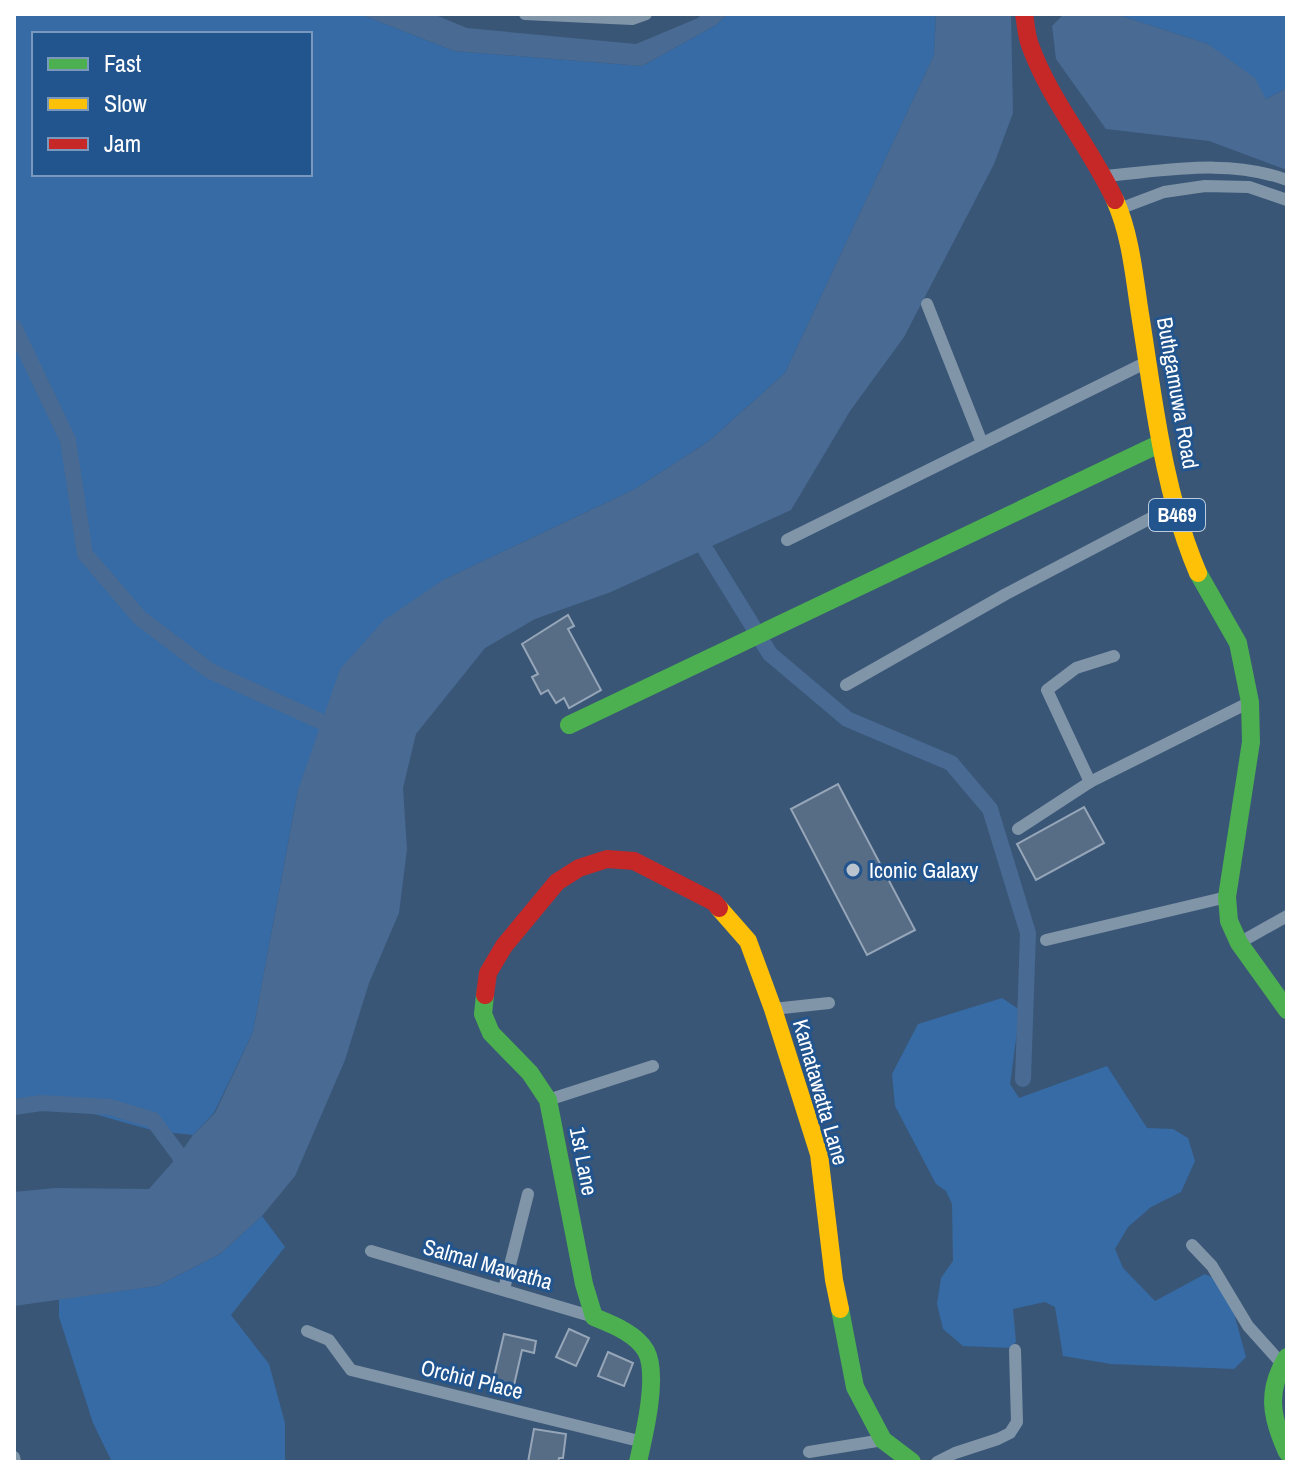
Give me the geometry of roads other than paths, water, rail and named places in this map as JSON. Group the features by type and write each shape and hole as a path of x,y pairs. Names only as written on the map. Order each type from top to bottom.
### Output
{"street":[{"path":"525,14 632,19 646,14"},
{"name":"Buthgamuwa Road","path":"1024,14 1029,43 1053,96 1104,176 1119,209 1128,238 1174,506 1197,571 1238,643 1250,702 1251,742 1227,897 1229,921 1239,943 1287,1010"},
{"path":"1104,176 1198,167 1250,169 1287,180"},
{"path":"1119,209 1164,192 1205,186 1249,187 1287,200"},
{"path":"927,304 982,443"},
{"path":"787,540 1147,362"},
{"path":"569,725 1161,443"},
{"path":"846,685 1006,594 1174,506"},
{"path":"1090,782 1047,690 1076,668 1114,656"},
{"path":"1018,829 1090,782 1250,702"},
{"name":"Kamatawatta Lane","path":"557,882 579,868 607,859 634,861 714,902 748,941 819,1154 834,1280 855,1387 883,1440 912,1462"},
{"name":"1st Lane","path":"557,882 504,946 488,973 483,1014 491,1033 530,1073 548,1100 584,1284 594,1317"},
{"path":"1046,940 1227,897"},
{"path":"1239,943 1287,916"},
{"path":"773,1009 829,1003"},
{"path":"548,1100 653,1066"},
{"path":"504,1289 528,1194"},
{"path":"1192,1245 1212,1266 1248,1326 1285,1361 1276,1377 1272,1405 1277,1433 1287,1452"},
{"name":"Salmal Mawatha","path":"371,1251 594,1317"},
{"path":"594,1317 625,1331 645,1351 651,1374 638,1462"},
{"name":"Orchid Place","path":"307,1331 329,1340 351,1370 643,1442"},
{"path":"937,1462 1010,1433 1018,1414 1015,1350"},
{"path":"809,1452 883,1440"}],"waterway":[{"path":"14,327 68,440 85,554 140,618 210,671 322,722"},
{"path":"694,531 770,654 847,719 951,763 990,809 1028,933 1023,1079"},
{"path":"14,1107 41,1103 110,1107 153,1120 179,1155 187,1175"}],"place":[{"name":"Iconic Galaxy","path":"853,870"}]}
